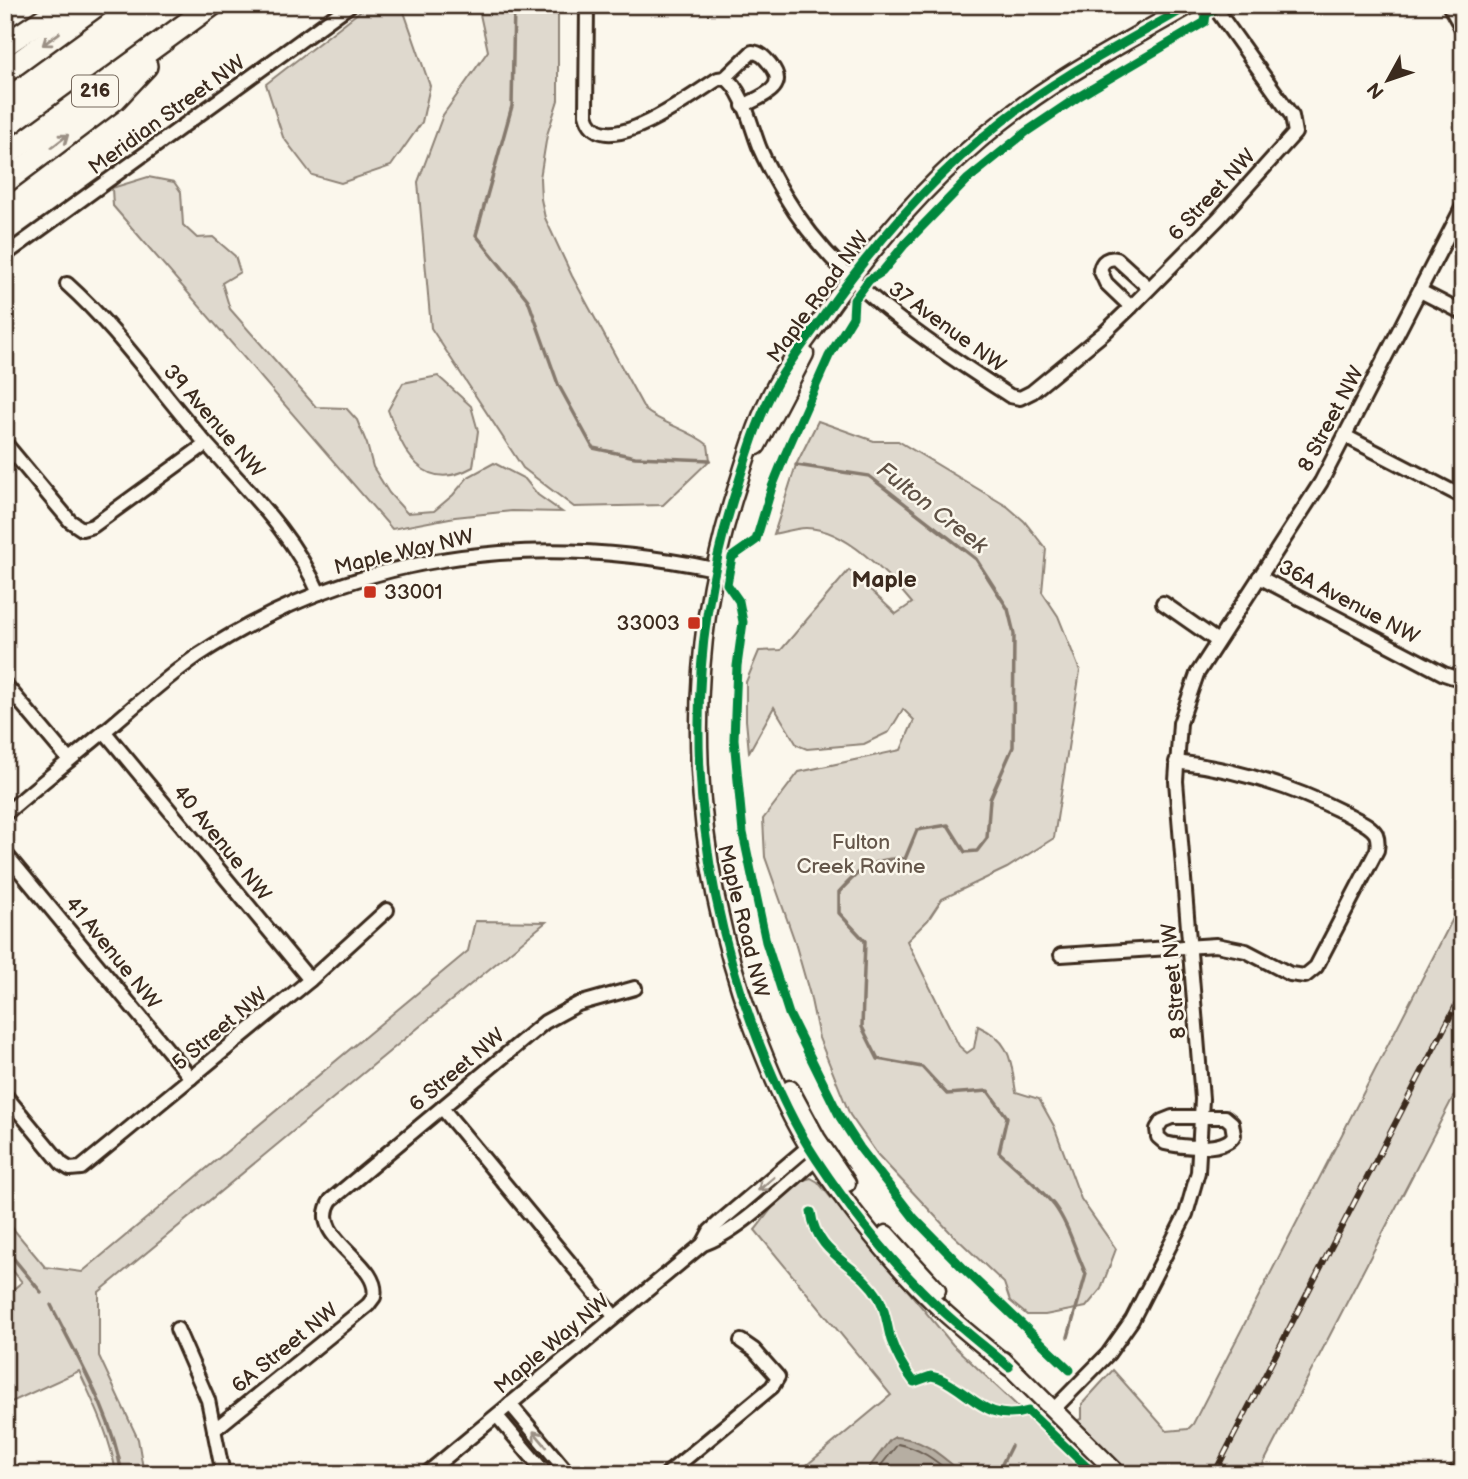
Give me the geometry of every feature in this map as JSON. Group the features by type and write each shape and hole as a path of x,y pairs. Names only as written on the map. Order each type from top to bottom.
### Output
{"highway":[{"path":"5,45 65,5"},
{"path":"5,72 97,5"},
{"name":"216","path":"5,156 212,5"},
{"path":"5,182 115,99 184,26"}],"street":[{"name":"Meridian Street NW","path":"5,256 350,5"},
{"path":"587,5 586,108 590,125 605,132 636,127 664,115 718,79 725,78 752,52 762,55 775,70 778,80 774,88 744,106"},
{"name":"Maple Road NW","path":"1118,1474 1009,1367 889,1238 817,1149 751,1021 730,959 712,883 701,796 699,701 714,569 738,484 791,385 823,317 850,277 917,199 994,128 1067,75 1190,5"},
{"name":"6 Street NW","path":"1020,398 1032,392 1080,354 1131,307 1218,219 1295,133 1295,123 1213,5"},
{"path":"1449,5 1463,30"},
{"name":"37 Avenue NW","path":"725,78 734,85 764,159 789,204 814,239 850,277 900,321 1010,396 1020,398"},
{"name":"8 Street NW","path":"1053,1410 1108,1353 1144,1297 1191,1202 1198,1172 1203,1117 1176,761 1180,723 1188,695 1216,640 1321,482 1463,206"},
{"path":"1131,307 1102,278 1100,270 1104,262 1117,259 1149,288"},
{"name":"39 Avenue NW","path":"67,284 94,310 206,444 281,528 319,593"},
{"path":"1420,291 1463,313"},
{"path":"1345,436 1463,497"},
{"path":"5,443 70,521 82,528 93,526 206,444"},
{"name":"Maple Way NW","path":"5,814 197,657 253,623 319,593 414,565 479,553 508,551 583,551 714,569"},
{"name":"36A Avenue NW","path":"1259,577 1444,674 1461,676"},
{"path":"1163,603 1216,640"},
{"path":"5,684 69,760"},
{"name":"40 Avenue NW","path":"104,731 310,980"},
{"path":"1061,955 1216,945 1255,954 1290,974 1305,976 1316,967 1377,850 1375,832 1359,821 1291,788 1231,770 1176,761"},
{"name":"41 Avenue NW","path":"5,853 191,1078"},
{"name":"5 Street NW","path":"5,1095 62,1164 74,1170 84,1166 310,980 387,910"},
{"name":"6 Street NW","path":"375,1292 370,1279 329,1229 324,1214 333,1197 556,1015 578,1004 635,988"},
{"path":"442,1108 614,1316"},
{"path":"1203,1117 1229,1119 1234,1128 1232,1140 1223,1145 1201,1146 1165,1143 1156,1133 1158,1125 1167,1119 1203,1117"},
{"name":"Maple Way NW","path":"426,1474 703,1244 710,1231 722,1220 817,1149"},
{"name":"6A Street NW","path":"214,1430 372,1302 375,1292"},
{"path":"177,1329 205,1391 223,1474"},
{"path":"667,1474 762,1396 778,1377 754,1350 741,1341"},
{"path":"510,1404 569,1474"},
{"path":"497,1416 546,1474"},
{"path":"1453,1474 1463,1466"}],"green space":[{"path":"368,5 403,9 430,86 422,122 391,166 341,183 312,175 283,137 266,84"},
{"path":"478,5 558,5 558,100 547,135 540,178 541,199 545,218 572,276 645,410 708,445 710,460 663,505 574,507 523,468 431,328 418,182 443,115 488,51"},
{"path":"148,177 174,182 181,192 183,225 197,238 213,237 235,256 240,272 222,283 230,309 316,407 346,408 357,420 373,467 389,493 407,513 434,511 453,495 468,477 494,463 525,479 538,495 562,512 512,511 455,517 392,529 113,206 112,188"},
{"path":"438,376 471,406 478,431 473,467 440,476 428,472 408,453 388,410 403,383"},
{"name":"Fulton Creek Ravine","path":"818,421 874,441 898,441 1008,507 1024,521 1046,549 1042,592 1058,616 1080,671 1054,838 1007,868 942,899 928,920 907,941 959,1046 967,1053 974,1048 978,1026 1003,1045 1008,1053 1016,1092 1039,1099 1054,1126 1081,1199 1116,1249 1101,1289 1086,1307 1045,1315 1027,1315 1010,1301 1004,1283 950,1232 878,1155 850,1115 819,1038 794,939 765,857 763,819 799,772 901,750 914,720 903,709 889,732 864,744 807,749 797,745 774,707 749,752 746,682 759,651 781,650 849,570 896,614 912,603 879,567 851,544 836,536 806,528 774,534 796,465"},
{"path":"1463,899 1463,1078 1258,1474 1128,1474 1081,1430 1078,1420 1082,1419 1082,1404 1113,1370 1167,1431 1188,1429 1193,1424"},
{"path":"475,921 546,922 99,1292 99,1356 138,1439 144,1474 116,1474 106,1434 79,1371 5,1405 5,1296 22,1282 5,1261 5,1219 45,1267 82,1272 468,951"},
{"path":"811,1178 818,1182 953,1345 1089,1474 796,1474 891,1395 755,1230 786,1192 794,1185"}],"water":[{"path":"895,1437 924,1445 963,1474 866,1474"}],"waterway":[{"name":"Fulton Creek","path":"514,5 512,106 476,235 528,300 558,384 593,448 635,457 710,460"},
{"name":"Fulton Creek","path":"796,465 869,476 976,559 1008,609 1014,634 1013,747 990,799 987,838 977,851 965,852 948,825 917,830 905,859 876,862 861,871 839,892 839,913 865,941 862,1027 878,1059 922,1067 947,1094 988,1091 1007,1117 999,1152 1048,1198 1064,1221 1086,1274 1068,1337"},
{"path":"5,1248 41,1292"},
{"path":"51,1305 102,1408 122,1474"},
{"name":"Fulton Creek","path":"997,1474 1011,1446"}],"railway":[{"path":"1214,1474 1463,992"}],"cycle path":[{"path":"1009,1367 927,1296 861,1221 799,1131 764,1055 735,973 717,904 706,834 700,764 700,693 706,622 719,553 746,458 765,407 788,365 876,246 934,183 997,125 1067,76 1190,5"},
{"path":"1070,1370 914,1218 860,1148 840,1117 789,1014 766,942 743,833 734,739 737,666 743,622 739,601 727,584 732,557 756,540 785,455 829,356 853,317 854,300 869,280 882,272 905,244 968,179 1026,132 1078,97 1205,22 1206,14 1224,5"},
{"path":"811,1212 821,1240 860,1276 879,1298 895,1351 914,1382 931,1376 939,1378 991,1410 1014,1414 1028,1411 1094,1474"}],"place":[{"name":"33001","path":"370,592"},
{"name":"33003","path":"694,623"}],"district":[{"name":"Maple","path":"884,580"}]}
